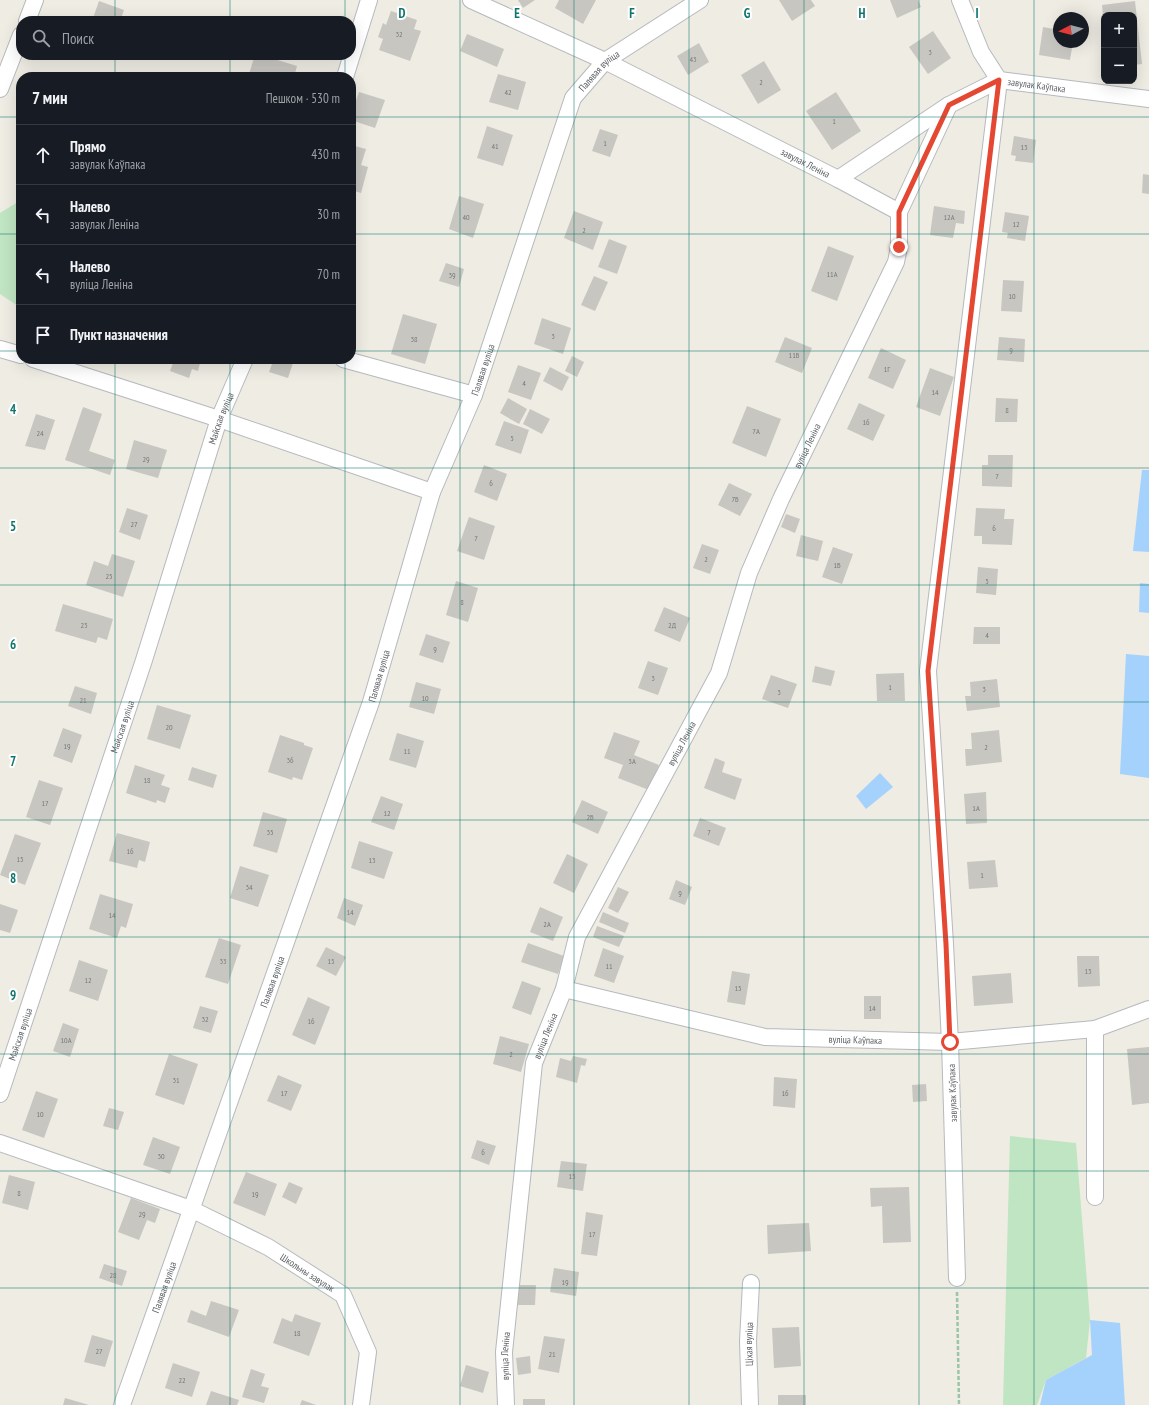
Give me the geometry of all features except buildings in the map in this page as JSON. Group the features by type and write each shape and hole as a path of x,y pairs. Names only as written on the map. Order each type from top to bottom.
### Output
{"street":[{"path":"29,16 35,0"},
{"path":"356,42 369,0"},
{"name":"завулак Леніна","path":"472,0 605,61 838,179 949,105 999,80"},
{"name":"Палявая вуліца","path":"122,1405 371,702 432,492 474,395 573,98 605,61 700,0"},
{"path":"960,0 981,52 999,80"},
{"path":"0,90 4,66 16,44"},
{"path":"347,72 350,60"},
{"name":"завулак Каўпака","path":"957,1278 946,944 928,671 999,80 1149,99"},
{"name":"вуліца Леніна","path":"506,1405 504,1352 534,1063 564,989 577,937 719,673 749,573 781,499 896,262 899,247 899,212 949,105"},
{"path":"838,179 899,212"},
{"path":"0,348 16,353"},
{"path":"356,362 474,395"},
{"path":"48,364 219,419 432,492"},
{"name":"Майская вуліца","path":"0,1094 144,660 219,419 243,364"},
{"name":"вуліца Каўпака","path":"564,989 765,1037 950,1042 1095,1029 1149,1009"},
{"path":"1095,1029 1095,1196"},
{"name":"Школьны завулак","path":"0,1143 191,1209 268,1247 343,1294 368,1352 361,1405"},
{"name":"Ціхая вуліца","path":"750,1405 748,1341 751,1283"}],"path":[{"path":"957,1278 959,1405"}],"green space":[{"path":"16,203 16,305 0,294 0,213"},
{"path":"1010,1136 1076,1143 1090,1320 1086,1358 1046,1380 1037,1405 1003,1405"}],"water":[{"path":"1142,470 1149,470 1149,552 1133,551"},
{"path":"1140,583 1149,584 1149,613 1139,612"},
{"path":"1126,654 1149,656 1149,778 1120,774"},
{"path":"880,773 893,787 866,809 856,796"},
{"path":"1090,1320 1120,1323 1125,1405 1040,1405 1046,1380 1092,1355"}],"route":[{"path":"899,247 899,212 949,105 999,80 928,671 946,944 950,1042"}]}
